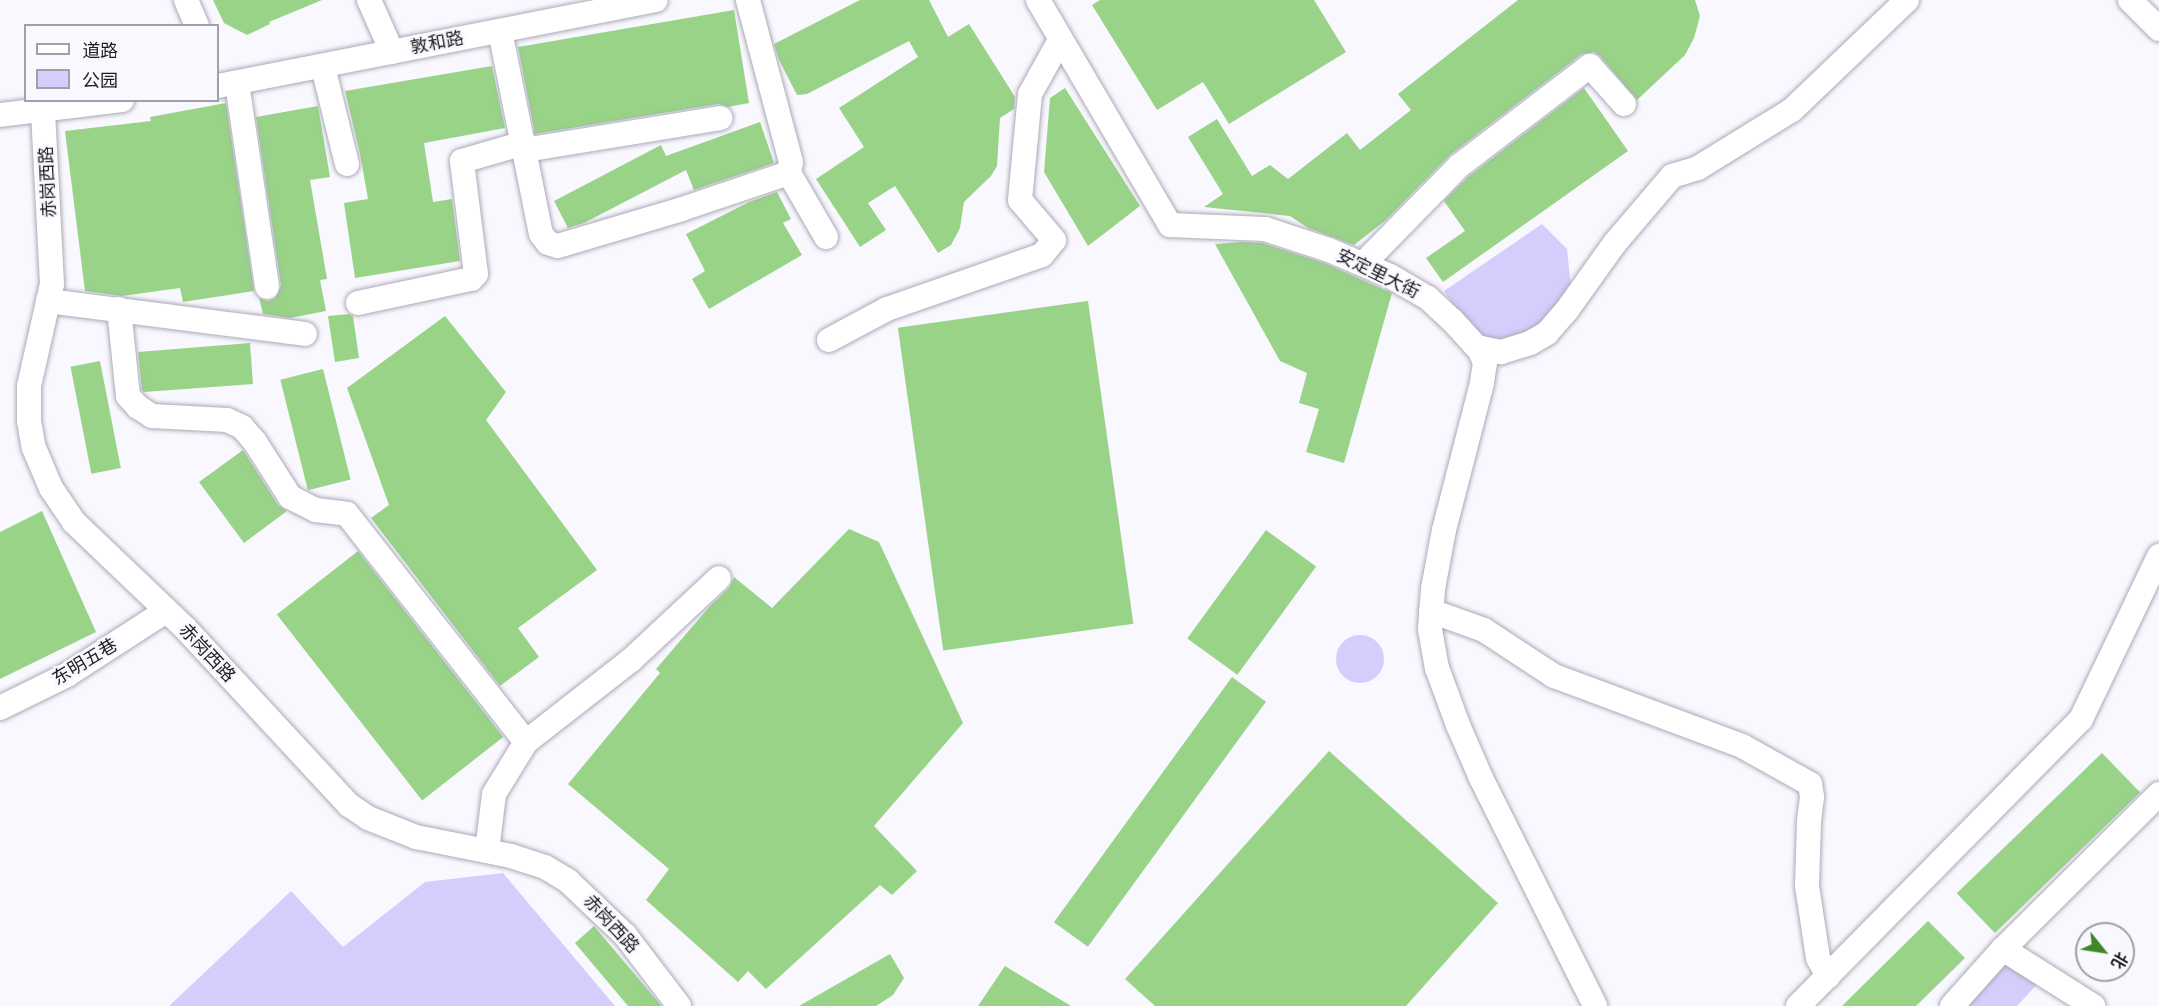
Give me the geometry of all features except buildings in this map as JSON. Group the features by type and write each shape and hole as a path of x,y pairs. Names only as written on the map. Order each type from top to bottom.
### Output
{"street":[{"path":"186,0 196,24"},
{"path":"369,0 392,52"},
{"name":"敦和路","path":"224,82 323,67 500,31 572,8 656,0"},
{"path":"748,0 791,162 789,172 826,237"},
{"path":"829,340 887,309 1042,255 1054,240 1020,200 1030,94 1060,40 1038,0"},
{"path":"1477,347 1501,352 1530,343 1547,333 1567,310 1615,243 1672,176 1698,168 1792,110 1907,0"},
{"path":"2130,0 2159,29"},
{"path":"500,31 541,234 548,243 558,246 682,209 789,172"},
{"name":"安定里大街","path":"1060,40 1170,225 1265,229 1293,236 1390,276 1428,298 1477,347"},
{"path":"1363,264 1459,166 1590,66 1624,104"},
{"path":"323,67 347,164"},
{"path":"224,82 267,287"},
{"path":"0,115 43,112 109,102"},
{"name":"赤岗西路","path":"43,112 52,284 29,386 29,421 34,448 51,488 74,522 166,611 349,805 368,818 416,837 487,851 545,867 568,881 625,935 679,1006"},
{"path":"358,303 471,279 476,274 462,160 525,147 720,118"},
{"path":"48,301 305,334"},
{"path":"119,309 128,396 138,407 152,416 228,420 242,427 255,441 290,497 316,510 347,514 526,742"},
{"path":"1477,347 1485,363 1482,383 1444,530 1430,629 1437,668 1481,778 1595,1006"},
{"path":"1798,1006 2081,719 2159,556"},
{"path":"487,851 494,794 526,742 631,660 719,578"},
{"path":"1431,610 1484,630 1554,676 1742,746 1810,784 1812,797 1807,886 1818,958 1828,976"},
{"name":"东明五巷","path":"0,708 67,675 166,611"},
{"path":"1952,1006 2003,950 2159,795"},
{"path":"2003,950 2093,1006"}],"green space":[{"path":"1542,224 1567,249 1571,288 1554,314 1506,346 1495,344 1470,328 1444,291"},
{"path":"1360,635 1377,642 1384,659 1377,676 1360,683 1343,676 1336,659 1343,642"},
{"path":"503,873 615,1006 169,1006 291,891 343,947 425,882"},
{"path":"2008,961 2038,983 2017,1006 1967,1006"}]}
